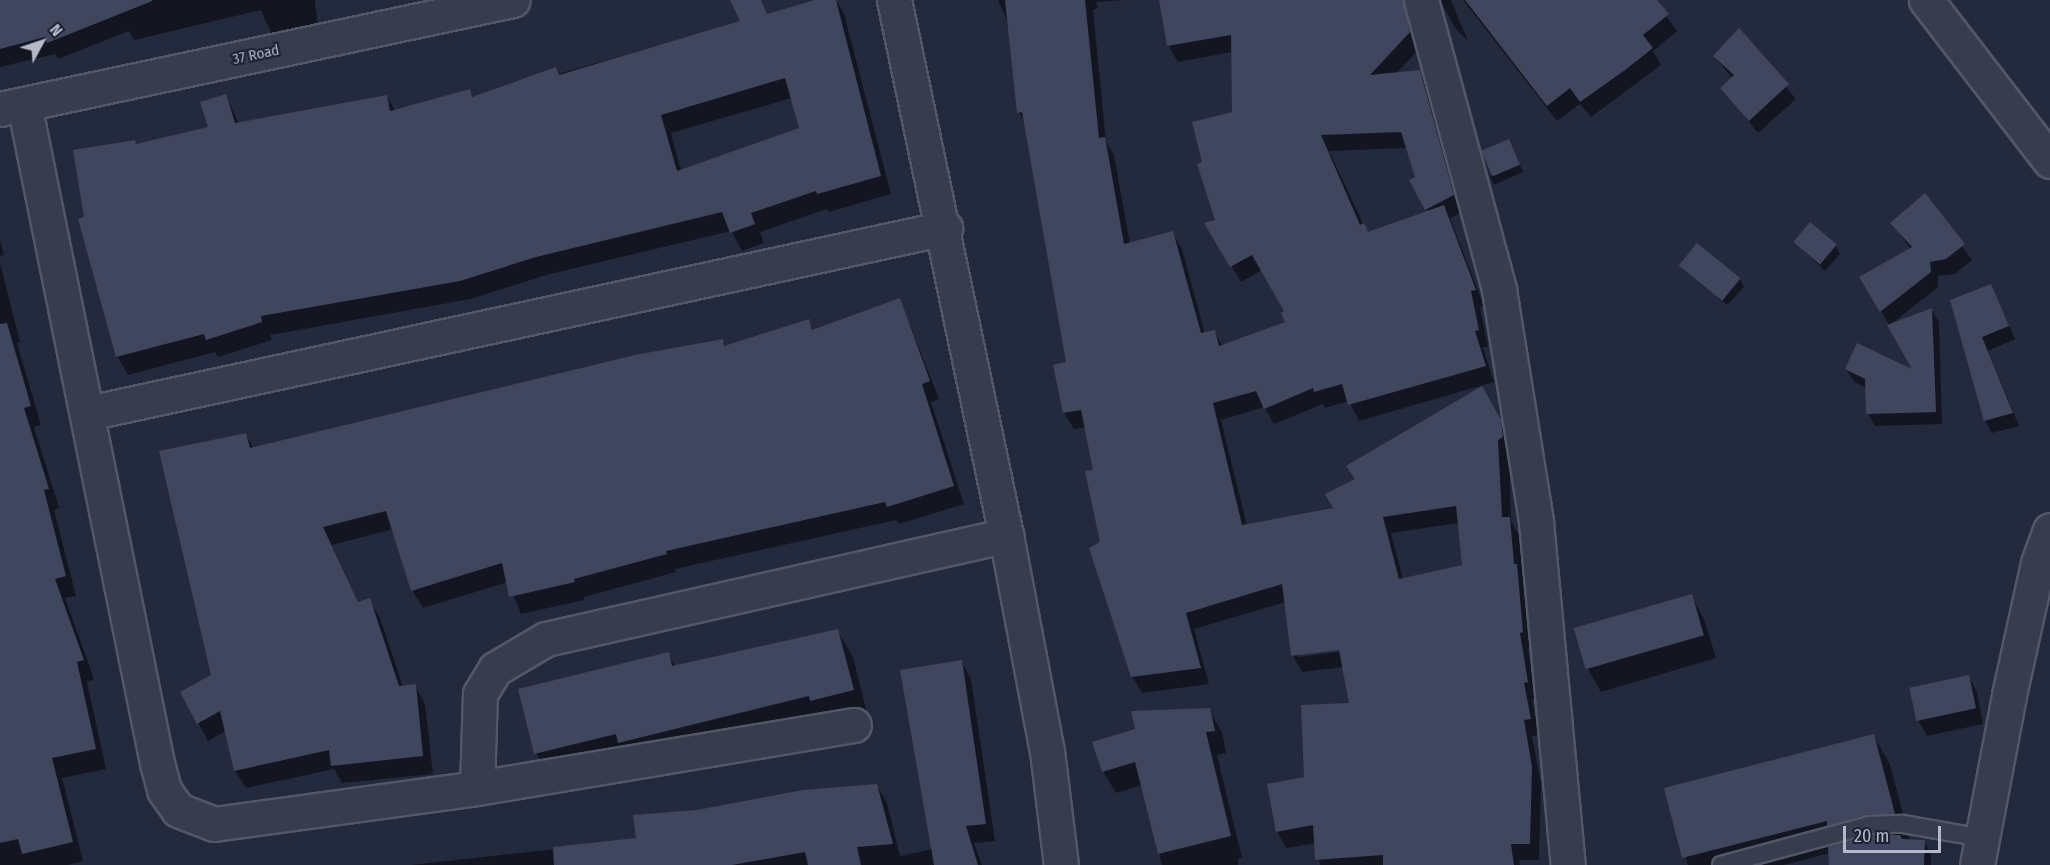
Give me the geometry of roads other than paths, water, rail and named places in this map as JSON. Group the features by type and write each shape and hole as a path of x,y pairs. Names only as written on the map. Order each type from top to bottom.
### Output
{"street":[{"name":"37 Road","path":"12,107 513,0"},
{"path":"894,0 945,228 1006,535 1047,751 1061,865"},
{"path":"1421,0 1499,290 1536,522 1568,865"},
{"path":"1926,0 2050,160"},
{"path":"12,107 88,413 157,763 164,790 178,810 214,824 477,788 854,725"},
{"path":"88,413 945,228"},
{"path":"1979,851 2033,585 2050,530"},
{"path":"477,788 480,694 495,669 546,639 1006,535"}],"lane":[{"path":"1721,865 1869,825 1903,824 1979,851"}]}
